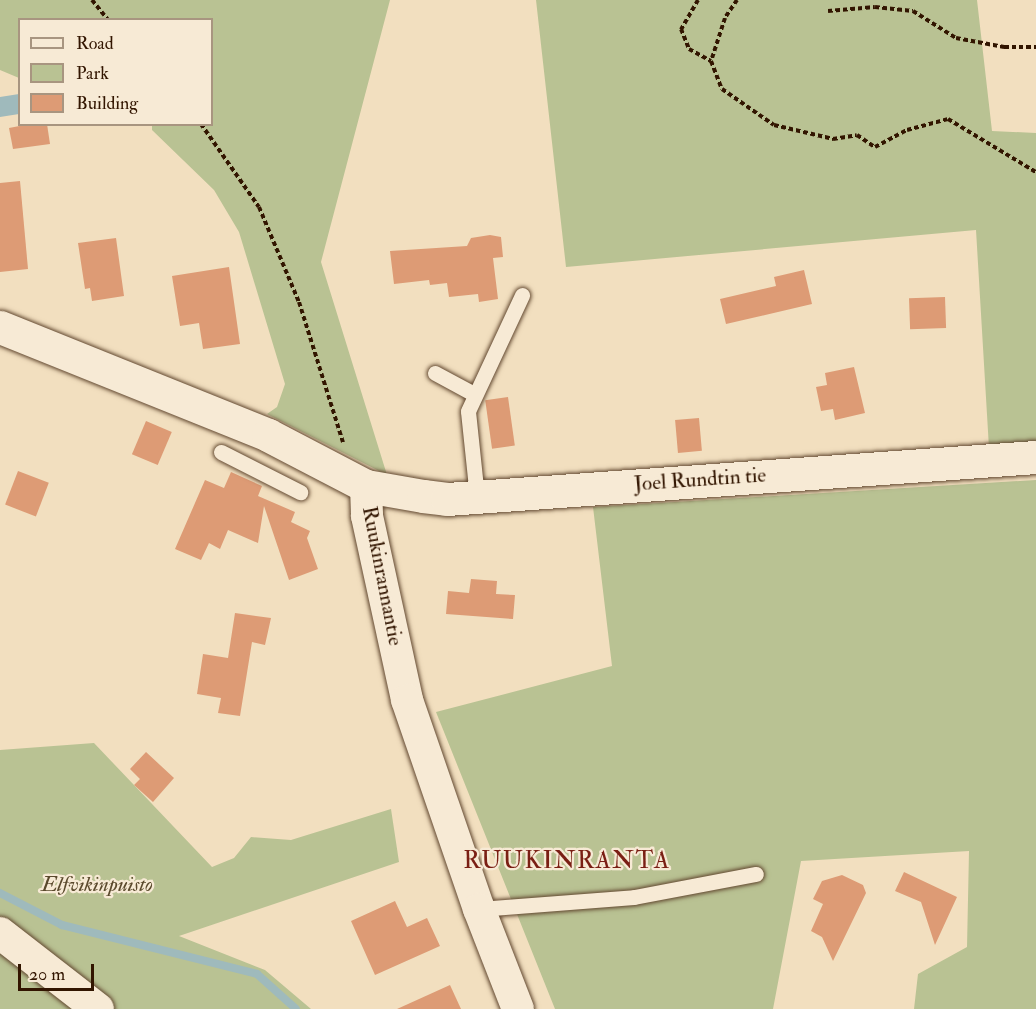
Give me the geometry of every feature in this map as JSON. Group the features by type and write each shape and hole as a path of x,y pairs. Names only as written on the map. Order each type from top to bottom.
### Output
{"street":[{"name":"Ruukinrannantie","path":"0,327 262,451 359,483 407,700 479,909 518,1009"},
{"name":"Joel Rundtin tie","path":"359,483 447,499 1036,457"},
{"path":"0,933 98,1009"}],"lane":[{"path":"477,497 468,411 522,295"},
{"path":"435,373 474,394"},
{"path":"221,452 262,451 300,492"},
{"path":"479,909 634,897 756,874"}],"path":[{"path":"92,0 106,18"},
{"path":"698,0 681,29 689,49 711,61"},
{"path":"737,0 725,18 711,61 722,89 774,125 833,139 857,135 875,147 907,130 948,119 1036,172"},
{"path":"828,11 875,7 913,10 956,39 1004,47 1036,47"},
{"path":"202,126 259,207 295,291 359,483"}],"green space":[{"path":"0,0 390,0 321,262 387,475 267,414 277,407 285,384 239,232 214,190 152,130 152,126 213,126 213,18 18,18 18,78 0,70"},
{"path":"536,0 977,0 992,131 1036,133 1036,443 989,448 976,230 566,267"},
{"path":"1036,480 1036,1009 914,1009 918,974 967,947 969,851 801,861 773,1009 555,1009 436,712 612,666 593,507"},
{"name":"Elfvikinpuisto","path":"94,743 212,867 234,858 251,837 291,840 391,809 399,862 179,936 265,970 311,1009 0,1009 0,750"}],"water":[{"path":"18,94 18,114 0,117 0,97"}],"building":[{"path":"47,126 50,144 13,149 9,128"},
{"path":"20,181 28,269 0,272 0,183"},
{"path":"490,235 501,237 503,257 493,258 498,299 479,302 478,294 449,297 447,283 430,285 429,280 394,284 390,251 467,246 471,238"},
{"path":"116,238 124,296 92,301 90,288 85,289 78,243"},
{"path":"229,267 240,344 203,349 199,323 180,326 172,276"},
{"path":"804,270 812,304 726,324 720,299 776,286 774,277"},
{"path":"945,297 946,328 910,329 909,298"},
{"path":"854,367 865,413 835,420 833,409 821,411 816,387 827,385 825,373"},
{"path":"508,397 515,446 492,449 485,400"},
{"path":"699,418 702,451 678,453 675,420"},
{"path":"146,421 172,432 158,465 132,454"},
{"path":"18,471 49,483 36,516 5,505"},
{"path":"231,472 262,486 258,496 295,512 291,522 310,531 307,538 318,569 289,580 264,506 258,543 228,530 220,549 209,543 201,560 175,549 205,480 224,488"},
{"path":"471,579 497,581 496,594 515,595 513,619 446,614 448,591 469,593"},
{"path":"235,613 271,618 265,645 252,642 240,716 218,713 221,698 197,694 203,654 228,658"},
{"path":"146,752 174,778 153,802 134,785 140,779 130,769"},
{"path":"904,872 957,897 935,945 921,902 895,891"},
{"path":"842,875 863,885 866,893 833,961 822,937 811,931 823,904 813,899 822,881"},
{"path":"395,901 407,927 427,918 440,946 375,975 351,921"},
{"path":"450,985 461,1009 397,1009"}],"waterway":[{"path":"0,893 62,925 257,974 296,1009"}],"district":[{"name":"RUUKINRANTA","path":"567,861"}]}
